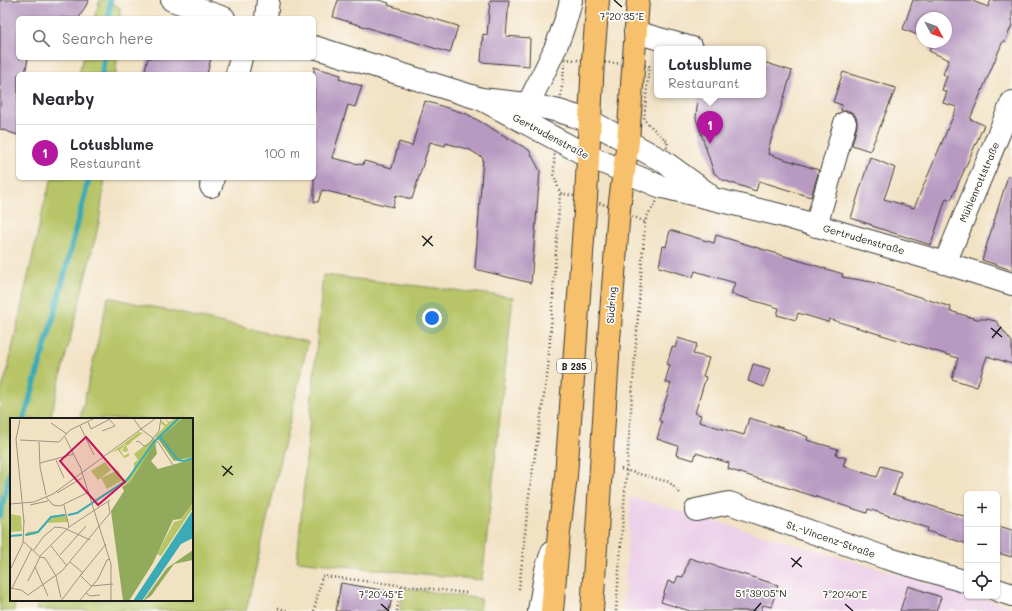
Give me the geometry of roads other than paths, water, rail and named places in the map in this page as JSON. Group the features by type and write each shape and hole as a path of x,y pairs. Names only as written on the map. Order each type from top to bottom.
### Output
{"main road":[{"name":"B 235","path":"552,611 558,532 566,476 598,0"},
{"name":"Südring","path":"592,611 608,340 619,209 628,141 638,0"}],"street":[{"path":"172,0 218,16"},
{"path":"266,16 268,0"},
{"path":"528,104 562,34 571,0"},
{"path":"635,32 685,46"},
{"name":"Gertrudenstraße","path":"316,48 481,98 528,104 560,111 590,121 663,161 715,199"},
{"path":"238,72 240,60"},
{"name":"Gertrudenstraße","path":"481,98 588,156 659,186 715,199 816,226 1012,284"},
{"name":"Mühlenrottstraße","path":"945,263 1012,102"},
{"path":"816,226 845,123"},
{"name":"St.-Vincenz-Straße","path":"696,510 729,503 886,558 964,581"},
{"path":"539,611 546,570 558,532"},
{"path":"1000,591 1012,595"}],"waterway":[{"path":"109,16 110,0"},
{"path":"102,72 104,60"},
{"path":"24,418 56,308 88,180"},
{"path":"0,515 10,472"}],"place":[{"name":"Lotusblume","path":"710,144"}]}
